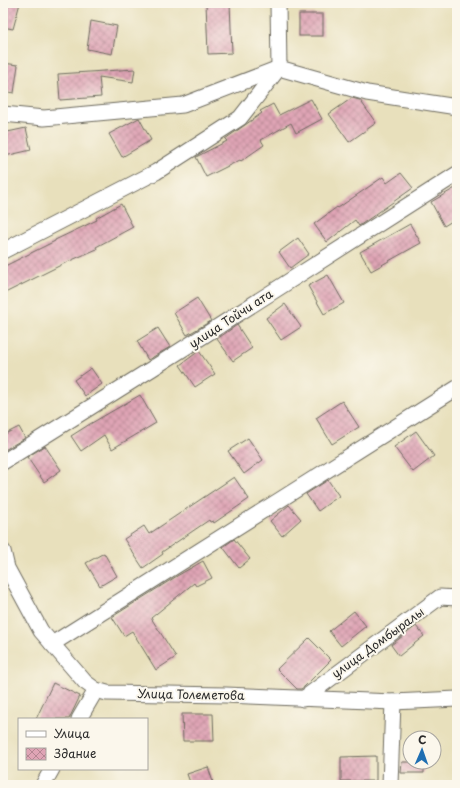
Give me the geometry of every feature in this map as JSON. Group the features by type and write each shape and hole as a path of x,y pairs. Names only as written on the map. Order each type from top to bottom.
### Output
{"street":[{"path":"3,251 156,172 240,118 279,68 278,3"},
{"path":"3,114 44,118 183,106 279,68 367,93 457,106"},
{"name":"улица Тойчи ата","path":"3,462 457,174"},
{"path":"52,644 457,388"},
{"path":"3,551 7,568 41,631 85,682 96,690 81,718"},
{"name":"улица Домбыралы","path":"303,699 440,597 457,598"},
{"name":"Улица Толеметова","path":"96,690 107,693 393,702 457,699"},
{"path":"390,785 393,702"},
{"path":"43,785 51,770"}],"building":[{"path":"3,3 20,3 13,29 3,27"},
{"path":"206,3 230,3 232,53 208,54"},
{"path":"299,14 323,14 323,36 299,36"},
{"path":"91,21 117,26 112,54 87,49"},
{"path":"3,63 18,65 14,93 3,91"},
{"path":"135,69 133,82 99,77 101,97 60,100 58,74"},
{"path":"352,98 360,100 376,123 349,142 329,114"},
{"path":"311,99 322,119 296,133 291,123 261,140 264,145 241,161 240,160 206,177 196,157 227,141 225,139 262,113 260,111 273,104 279,115"},
{"path":"139,118 151,140 122,157 109,134"},
{"path":"26,128 31,150 5,156 3,147 3,133"},
{"path":"401,173 413,188 359,226 355,220 327,242 314,224 383,177 387,183"},
{"path":"457,187 457,218 444,226 431,202"},
{"path":"121,204 133,227 96,247 97,249 3,294 3,267 97,220 96,218"},
{"path":"410,224 421,243 371,271 360,252"},
{"path":"298,238 309,254 290,268 279,252"},
{"path":"328,275 344,303 324,314 308,286"},
{"path":"197,298 211,321 187,335 174,313"},
{"path":"285,304 301,327 281,340 266,318"},
{"path":"237,325 252,348 233,361 217,339"},
{"path":"158,328 170,347 148,360 137,341"},
{"path":"199,351 215,374 195,387 180,365"},
{"path":"91,368 102,384 85,396 74,380"},
{"path":"140,395 156,423 112,449 104,435 81,451 71,436"},
{"path":"342,401 359,427 332,444 316,418"},
{"path":"19,427 25,438 3,451 3,435"},
{"path":"416,431 434,456 413,472 394,447"},
{"path":"248,438 263,460 244,474 228,451"},
{"path":"45,446 61,470 44,482 27,457"},
{"path":"234,477 249,499 214,523 213,521 210,522 209,520 162,552 163,554 143,568 124,539 144,526 149,534"},
{"path":"328,480 339,496 318,511 306,494"},
{"path":"289,505 301,519 282,536 270,521"},
{"path":"234,539 250,559 239,568 223,547"},
{"path":"104,553 117,576 100,586 86,563"},
{"path":"203,561 212,578 196,586 194,583 151,618 176,657 156,670 132,631 124,636 112,617"},
{"path":"354,611 366,626 341,646 329,631"},
{"path":"416,626 424,636 399,656 391,645"},
{"path":"309,638 331,660 304,687 297,689 277,669"},
{"path":"53,683 80,696 69,718 36,718"},
{"path":"182,714 213,714 214,741 183,741"},
{"path":"376,756 376,781 341,781 341,757"},
{"path":"402,762 402,770 424,770 424,773 401,773"},
{"path":"208,767 214,785 191,785 187,774"}]}
